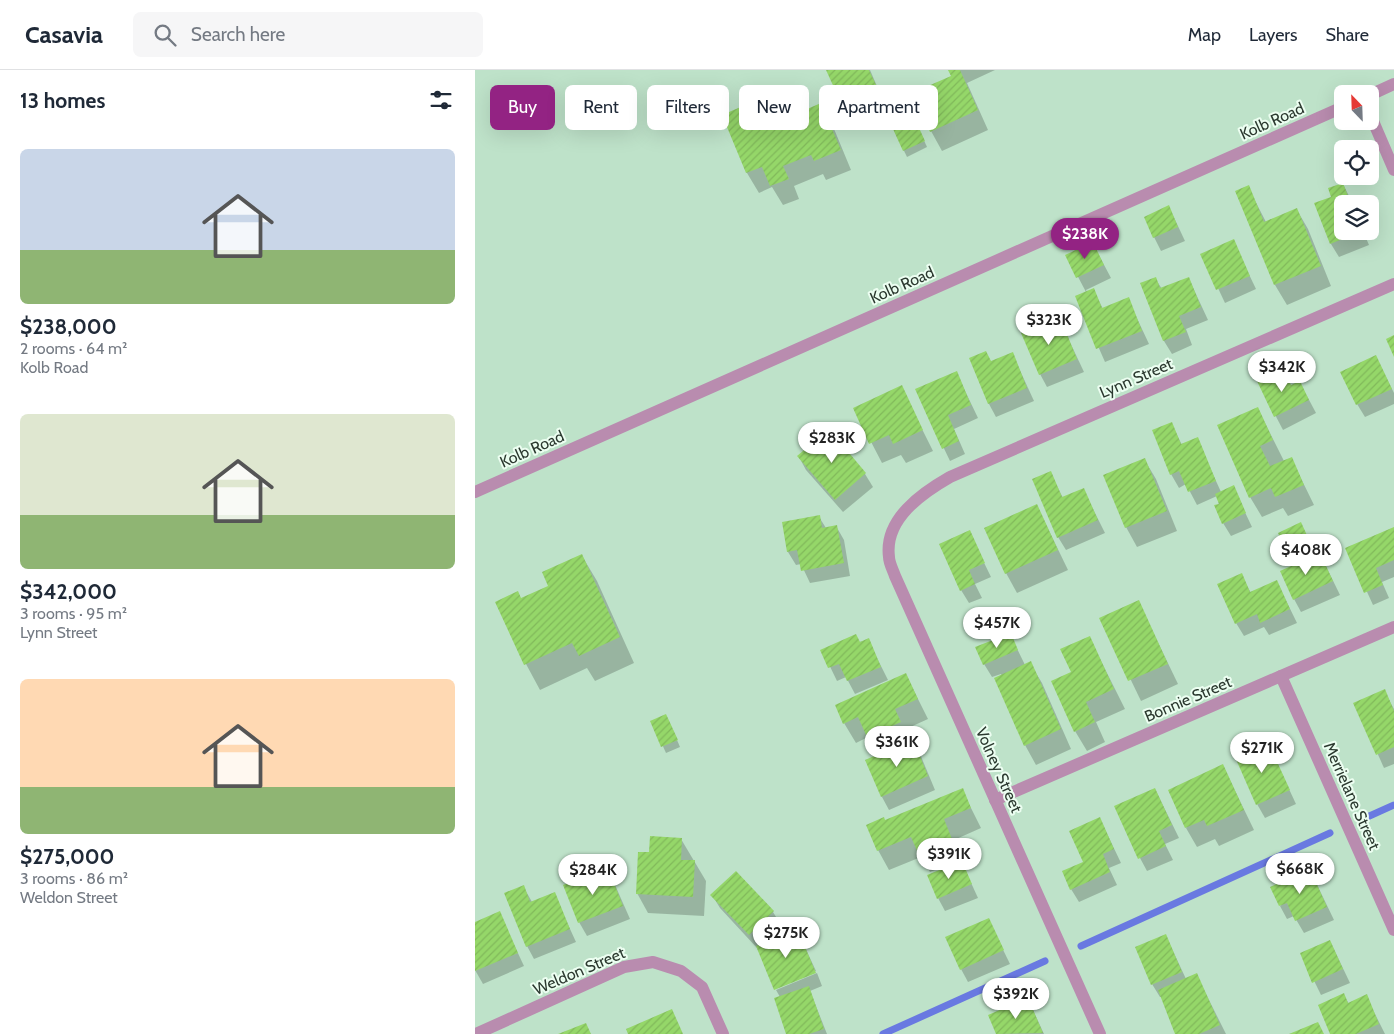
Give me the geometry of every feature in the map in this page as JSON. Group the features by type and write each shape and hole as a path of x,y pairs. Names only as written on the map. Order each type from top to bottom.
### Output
{"street":[{"path":"1379,91 1394,84"},
{"name":"Kolb Road","path":"475,492 1334,111"},
{"path":"1377,130 1394,170"},
{"name":"Lynn Street","path":"900,517 931,488 950,476 1394,284"},
{"name":"Volney Street","path":"900,517 890,540 889,557 895,576 1099,1034"},
{"name":"Bonnie Street","path":"995,800 1394,627"},
{"name":"Merrielane Street","path":"1281,676 1394,930"},
{"name":"Weldon Street","path":"476,1034 624,967 653,962 681,971 702,987 723,1034"}],"building":[{"path":"826,70 869,70 876,85 833,85"},
{"path":"948,70 960,70 978,110 938,128 938,85 930,85 951,76"},
{"path":"819,104 819,130 832,130 841,150 814,161 811,155 783,166 789,179 770,186 762,167 746,173 728,130 729,112 739,108 739,130 809,130 809,108"},
{"path":"893,130 920,130 925,141 903,151"},
{"path":"1249,185 1264,222 1297,208 1321,266 1274,285 1235,191"},
{"path":"1344,185 1348,195 1334,195 1334,240 1340,240 1330,244 1314,203 1331,197 1328,188"},
{"path":"1169,205 1178,227 1153,238 1144,217"},
{"path":"1234,239 1250,276 1216,290 1200,254"},
{"path":"1093,242 1104,265 1076,278 1065,255"},
{"path":"1156,277 1160,288 1189,277 1201,307 1179,316 1186,332 1163,341 1140,283"},
{"path":"1094,288 1102,308 1129,297 1142,331 1096,349 1075,296"},
{"path":"1060,317 1077,359 1039,375 1021,333"},
{"path":"1394,335 1394,357 1386,339"},
{"path":"986,351 991,361 1013,352 1027,388 988,404 969,358"},
{"path":"1376,355 1392,389 1356,405 1340,372"},
{"path":"1283,369 1291,385 1300,381 1309,400 1274,417 1257,381"},
{"path":"957,371 971,405 948,415 959,441 942,449 915,389"},
{"path":"902,385 923,430 893,444 889,435 869,444 853,408"},
{"path":"1258,407 1273,440 1260,446 1270,466 1292,457 1304,485 1275,497 1271,488 1249,498 1217,425"},
{"path":"1172,422 1181,444 1198,437 1216,481 1188,492 1179,471 1170,475 1152,430"},
{"path":"829,429 866,473 835,500 797,456"},
{"path":"1145,458 1167,511 1125,528 1103,475"},
{"path":"1051,471 1062,497 1084,488 1098,520 1057,538 1032,479"},
{"path":"1234,485 1246,513 1222,524 1214,505 1219,504 1215,494"},
{"path":"1037,504 1058,550 1005,574 984,528"},
{"path":"820,515 822,528 837,525 844,563 801,571 797,550 787,552 782,522"},
{"path":"1301,522 1310,542 1288,553 1278,533"},
{"path":"1394,527 1394,560 1376,568 1383,585 1364,593 1345,548"},
{"path":"970,530 985,563 969,570 975,584 960,591 939,544"},
{"path":"1320,553 1333,581 1293,600 1280,571"},
{"path":"582,554 620,637 579,656 572,643 524,665 495,602 518,591 521,598 548,586 542,572"},
{"path":"1242,573 1250,592 1277,580 1290,609 1260,623 1257,614 1235,624 1217,584"},
{"path":"1139,600 1168,664 1128,681 1099,618"},
{"path":"1011,633 1018,650 983,665 975,647"},
{"path":"856,634 860,642 869,638 881,667 847,681 839,664 828,668 820,650"},
{"path":"1090,636 1114,689 1086,702 1095,722 1074,732 1051,681 1071,672 1060,649"},
{"path":"1031,661 1061,729 1024,746 994,678"},
{"path":"906,673 918,699 895,709 901,722 867,737 858,717 843,724 835,705"},
{"path":"1385,689 1394,711 1394,747 1376,755 1353,703"},
{"path":"666,714 678,740 661,747 650,721"},
{"path":"913,739 928,776 881,797 865,760"},
{"path":"1268,742 1290,790 1256,805 1235,757"},
{"path":"1223,764 1244,810 1207,826 1204,820 1185,828 1168,790"},
{"path":"963,788 971,808 944,819 952,839 918,853 911,837 877,851 866,825 884,817 885,820"},
{"path":"1155,788 1172,825 1159,831 1166,846 1138,859 1114,806"},
{"path":"1100,817 1114,849 1103,854 1110,872 1070,890 1062,871 1083,862 1069,831"},
{"path":"650,836 682,838 681,860 695,860 693,897 636,894 638,852 649,852"},
{"path":"962,861 972,884 937,899 927,875"},
{"path":"608,868 623,906 578,923 563,885"},
{"path":"1310,869 1327,907 1295,921 1287,903 1279,906 1270,887"},
{"path":"736,871 774,911 749,935 710,895"},
{"path":"524,885 530,902 555,892 570,929 526,947 504,893"},
{"path":"500,911 518,953 475,971 475,922"},
{"path":"989,918 1004,950 960,970 945,937"},
{"path":"797,928 816,973 774,990 756,946"},
{"path":"1166,934 1182,972 1151,985 1135,947"},
{"path":"1330,940 1343,969 1312,983 1300,953"},
{"path":"1197,973 1220,1025 1199,1034 1175,1034 1158,990"},
{"path":"809,986 824,1029 809,1034 786,1034 774,998"},
{"path":"1344,993 1348,1003 1367,994 1379,1024 1356,1034 1330,1034 1318,1005"},
{"path":"1028,998 1043,1033 996,1034 988,1015"},
{"path":"672,1009 683,1034 628,1034 626,1029"},
{"path":"1318,1022 1324,1034 1289,1034"},
{"path":"586,1023 591,1034 558,1034"}],"waterway":[{"path":"1365,818 1394,805"},
{"path":"1081,946 1330,833"},
{"path":"883,1034 1045,961"}]}
